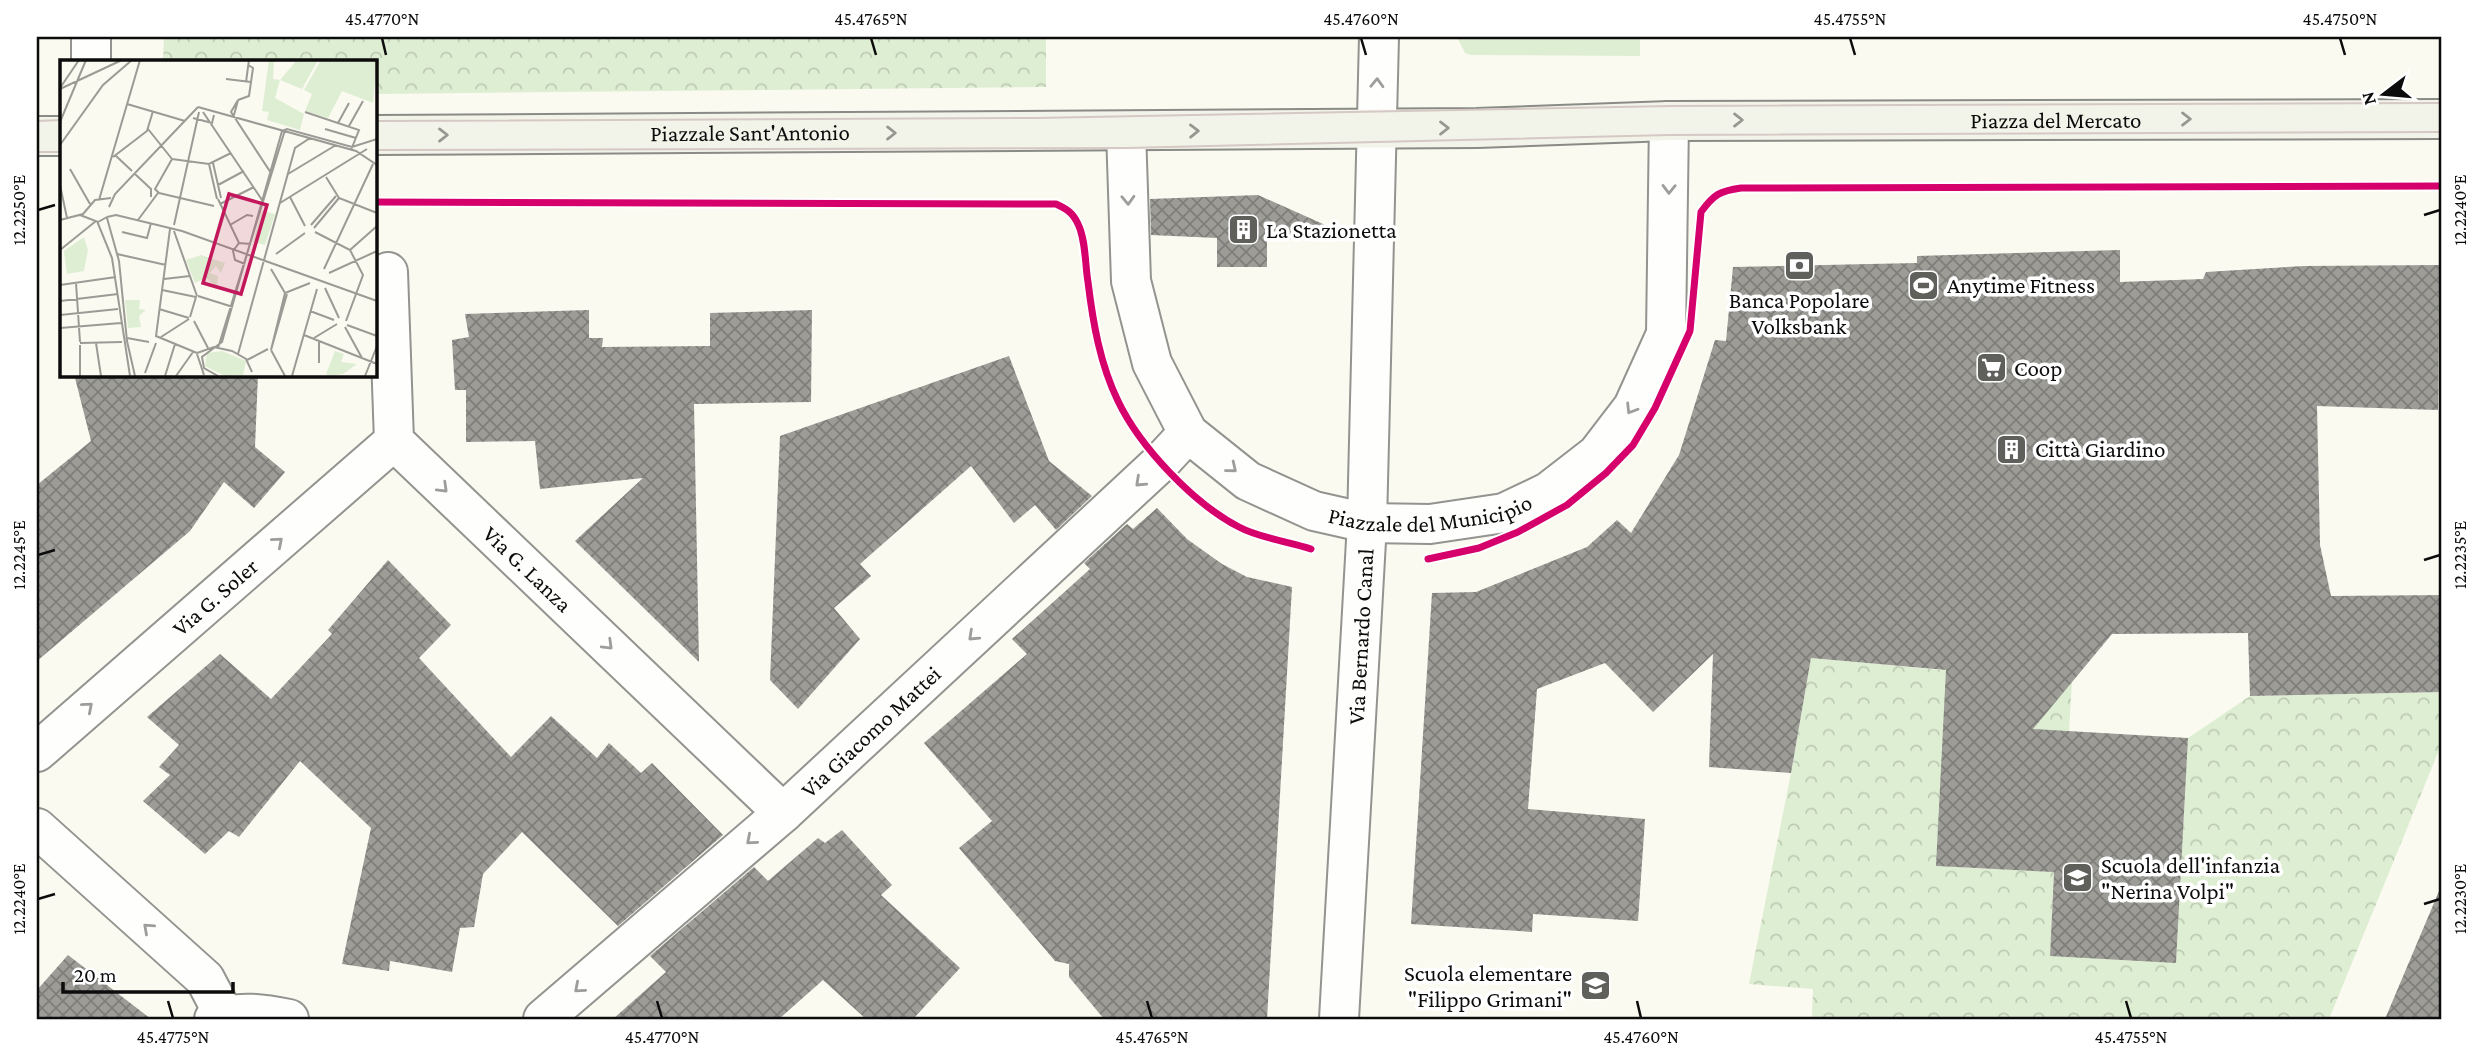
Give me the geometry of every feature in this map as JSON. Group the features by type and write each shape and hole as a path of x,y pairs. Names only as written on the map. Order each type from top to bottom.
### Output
{"street":[{"path":"91,37 91,60"},
{"path":"1376,128 1378,37"},
{"name":"Piazza del Mercato","path":"1669,121 2442,119"},
{"path":"1126,131 1491,127 1669,121"},
{"name":"Piazzale del Municipio","path":"1126,131 1131,281 1152,363 1188,433 1248,481 1314,511 1367,523 1430,524 1504,513 1549,492 1597,454 1633,408 1666,334 1669,121"},
{"name":"Via Bernardo Canal","path":"1339,1019 1367,523 1376,128"},
{"name":"Piazzale Sant'Antonio","path":"376,135 1126,131"},
{"path":"37,136 60,136"},
{"path":"388,272 394,441"},
{"name":"Via Giacomo Mattei","path":"543,1019 783,813 1161,462 1188,433"},
{"name":"Via G. Soler","path":"37,752 394,441"},
{"name":"Via G. Lanza","path":"394,441 783,813"},
{"path":"37,828 205,979 221,1018 260,1013 289,1019"}],"green space":[{"path":"164,37 1046,37 1046,87 376,94 376,60 163,60"},
{"path":"1457,37 1640,37 1640,56 1471,55 1465,53"},
{"name":"Scuola dell'infanzia \"Nerina Volpi\"","path":"1811,658 2072,682 2069,731 1936,866 1989,869 1991,844 2055,847 2050,955 2176,962 2188,738 2250,696 2442,692 2442,743 2329,1019 1812,1019 1813,989 1749,984"}],"building":[{"name":"La Stazionetta","path":"1258,195 1352,237 1267,240 1267,267 1217,267 1217,238 1151,235 1150,199"},
{"path":"2120,250 2120,282 2203,279 2206,272 2304,266 2439,265 2438,410 2317,406 2320,545 2331,596 2442,595 2442,692 2250,696 2248,633 2112,634 2033,729 2188,738 2176,963 2050,956 2054,872 1936,866 1946,670 1811,658 1791,773 1709,767 1713,654 1653,712 1605,663 1537,689 1528,809 1645,819 1638,921 1533,914 1532,932 1411,924 1432,593 1476,592 1587,547 1617,520 1631,533 1679,455 1715,340 1726,341 1733,267 1917,263 1917,256"},
{"path":"589,310 589,338 603,338 602,347 710,346 710,313 812,310 811,402 694,404 699,662 575,541 643,478 540,489 535,441 466,442 466,390 455,390 452,340 469,337 465,314"},
{"path":"1009,356 1049,461 1092,496 1056,530 1035,505 1014,523 971,466 860,564 871,576 834,608 860,639 798,709 770,680 780,436"},
{"path":"75,376 258,376 255,447 285,472 254,508 224,482 190,531 37,661 37,485 91,441"},
{"path":"1157,508 1187,539 1222,564 1247,577 1292,587 1267,1019 1104,1019 1069,977 1069,964 1055,961 959,848 992,821 924,743 1027,654 1012,639 1090,569 1084,563 1127,524 1133,529"},
{"path":"388,560 451,625 419,658 511,757 551,716 597,758 609,743 641,773 652,763 723,835 618,926 522,832 483,874 474,927 460,928 452,972 390,961 389,971 342,964 371,828 300,761 239,837 229,831 205,854 143,801 170,775 159,767 179,745 147,717 220,654 271,699 332,634 328,630"},
{"path":"842,830 892,885 881,895 960,968 913,1019 866,1019 823,980 779,1019 613,1019 666,972 650,956 754,867 768,881 818,838 825,843"},
{"path":"2442,884 2442,1019 2385,1019"},
{"path":"68,955 151,1019 37,1019 37,990"}],"tram line":[{"path":"376,121 1036,118 1672,106 2442,103"},
{"path":"37,121 60,120"},
{"path":"376,150 1126,148 1669,135 2442,132"},
{"path":"37,152 60,152"}],"cycle path":[{"path":"1428,559 1479,548 1518,532 1567,505 1606,473 1633,445 1655,408 1690,331 1701,212 1714,197 1723,192 1741,188 2442,186"},
{"path":"376,202 1056,204 1072,214 1081,230 1092,313 1102,358 1118,401 1140,437 1170,473 1222,517 1256,534 1311,549"}],"place":[{"name":"La Stazionetta","path":"1243,230"},
{"name":"Banca Popolare Volksbank","path":"1799,266"},
{"name":"Anytime Fitness","path":"1924,285"},
{"name":"Coop","path":"1991,368"},
{"name":"Città Giardino","path":"2012,449"},
{"name":"Scuola dell'infanzia \"Nerina Volpi\"","path":"2078,878"},
{"name":"Scuola elementare \"Filippo Grimani\"","path":"1595,986"}]}
